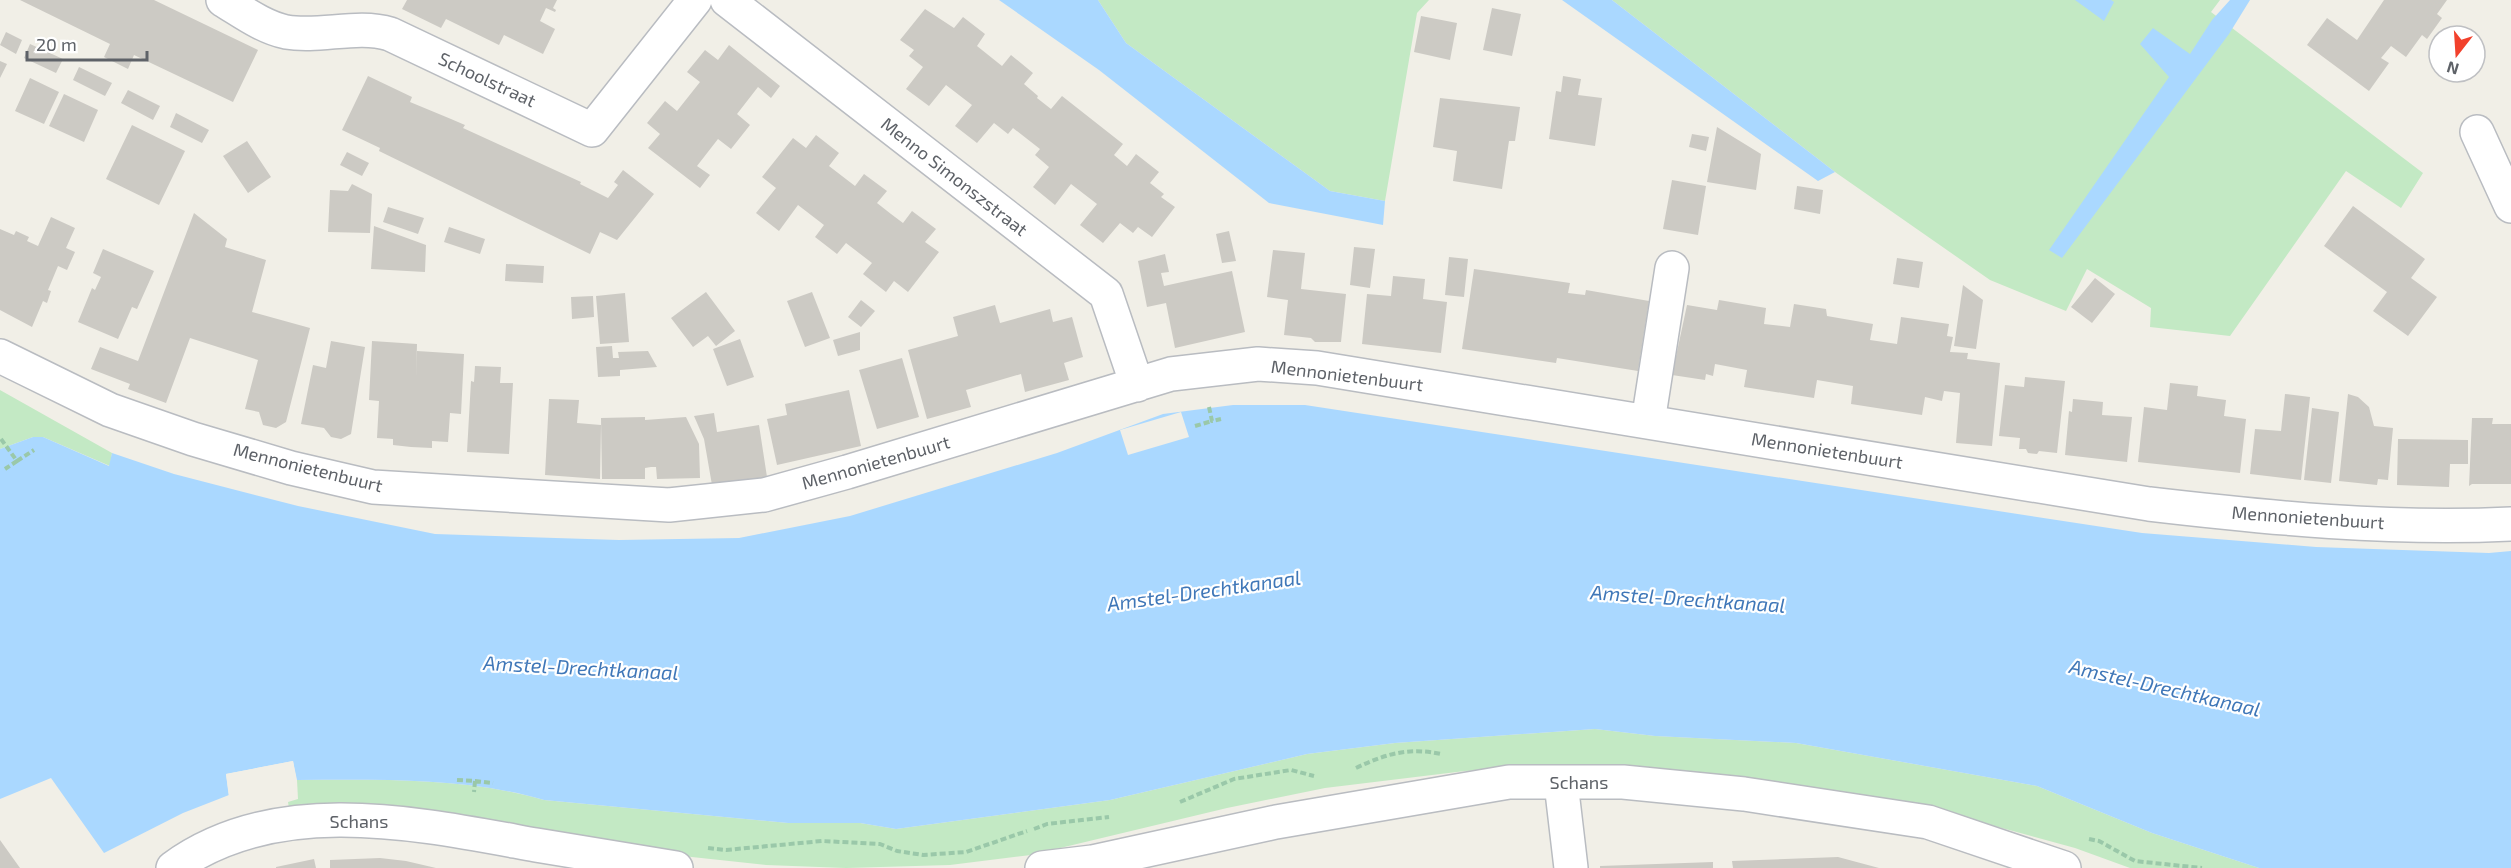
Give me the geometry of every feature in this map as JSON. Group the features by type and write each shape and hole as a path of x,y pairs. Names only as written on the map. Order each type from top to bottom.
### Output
{"street":[{"name":"Schoolstraat","path":"223,0 263,24 285,32 375,31 390,34 592,130 695,0"},
{"name":"Menno Simonszstraat","path":"728,0 1106,294 1137,385"},
{"path":"2477,132 2511,206"},
{"path":"1648,422 1672,268"},
{"name":"Mennonietenbuurt","path":"0,356 110,410 193,439 291,468 373,487 669,505 764,495 1171,374 1258,364 1317,368 2192,509 2425,526 2511,524"},
{"name":"Schans","path":"1042,868 1092,865 1276,822 1498,784 1623,782 1733,793 1928,822 2064,868"},
{"path":"1561,783 1571,868"},
{"name":"Schans","path":"173,868 193,853 238,834 302,823 357,820 411,823 551,858 676,868"}],"path":[{"path":"1207,399 1212,421"},
{"path":"1195,426 1221,419"},
{"path":"2,439 17,461"},
{"path":"5,469 34,450"},
{"path":"457,780 493,783"},
{"path":"474,792 475,781"}],"green space":[{"path":"1098,0 1429,0 1417,13 1385,201 1330,191 1126,43"},
{"path":"1612,0 2220,0 2211,12 2423,173 2401,208 2346,171 2230,336 2150,327 2151,308 2087,269 2066,311 1990,280 1835,172"},
{"path":"0,390 112,453 110,466 43,437 33,437 0,449"},
{"path":"1595,729 1655,736 1796,743 2037,786 2152,833 2259,868 2130,868 2075,848 1914,804 1706,773 1559,766 1465,771 1325,788 1227,808 1031,855 950,865 846,868 766,865 290,814 288,802 298,799 297,780 422,781 484,787 544,800 788,823 860,823 896,829 1110,800 1307,754 1395,743"}],"water":[{"path":"999,0 1098,0 1126,43 1330,191 1385,201 1383,225 1269,203 1099,70"},
{"path":"1562,0 1612,0 1835,172 1818,181"},
{"path":"2075,0 2111,0 2114,2 2104,21"},
{"path":"2230,0 2250,0 2229,34 2062,258 2049,250 2169,77 2140,44 2153,28 2190,54 2212,20"},
{"name":"Amstel-Drechtkanaal","path":"1233,405 1305,405 2142,533 2316,547 2489,553 2511,551 2511,868 2259,868 2152,833 2037,786 1796,743 1655,736 1595,729 1395,743 1307,754 1110,800 896,829 860,823 788,823 544,800 483,787 421,781 297,780 293,761 226,774 229,795 183,813 104,853 51,778 0,799 0,449 33,437 43,437 109,466 112,453 174,474 298,506 435,534 619,540 739,538 850,516 1057,453 1163,414"}],"pier":[{"path":"1181,412 1189,437 1128,455 1120,430"},
{"path":"293,761 297,783 294,781 291,765 229,776 232,795 229,798 226,774"}],"building":[{"path":"20,0 154,0 258,50 233,102 134,55 128,69 104,57 110,44"},
{"path":"407,0 557,0 553,8 555,12 546,8 540,21 555,29 543,54 504,35 499,45 446,19 441,28 402,9"},
{"path":"2384,0 2447,0 2437,14 2442,18 2438,24 2427,24 2427,39 2422,35 2406,57 2391,46 2381,58 2389,63 2369,91 2307,45 2327,18 2357,40"},
{"path":"1492,8 1521,14 1512,56 1483,50"},
{"path":"925,9 954,28 963,17 985,34 977,46 1002,66 1011,55 1033,73 1024,84 1038,96 1037,98 1051,109 1062,96 1123,144 1114,155 1127,166 1136,154 1159,172 1150,183 1164,194 1161,197 1175,207 1152,237 1138,227 1133,233 1120,223 1103,243 1080,225 1097,204 1071,184 1055,205 1033,187 1049,167 1035,155 1040,149 1013,128 1008,134 994,123 977,143 955,126 972,105 946,85 929,106 906,89 923,67 909,56 914,50 900,40"},
{"path":"1421,16 1457,23 1450,60 1414,52"},
{"path":"6,32 22,40 16,54 0,45"},
{"path":"30,44 63,59 56,73 24,58"},
{"path":"729,45 780,86 771,98 758,87 737,114 750,125 731,149 718,139 697,166 710,175 700,188 648,148 660,134 647,123 665,101 677,111 700,82 687,72 705,50 718,60"},
{"path":"0,61 7,64 0,78"},
{"path":"79,67 112,83 105,96 73,80"},
{"path":"368,76 412,97 410,102 465,125 463,128 581,182 580,184 608,198 618,185 614,182 623,170 654,194 617,240 600,232 590,254 379,151 380,148 342,130"},
{"path":"1563,76 1581,79 1578,95 1602,98 1595,146 1549,139 1556,91 1561,92"},
{"path":"30,78 59,92 44,124 15,111"},
{"path":"128,90 160,106 153,120 121,103"},
{"path":"64,94 98,110 84,142 49,126"},
{"path":"1440,98 1520,107 1515,141 1509,141 1502,189 1453,181 1457,151 1433,147"},
{"path":"176,113 209,130 202,143 170,127"},
{"path":"132,125 185,151 159,205 106,179"},
{"path":"1717,127 1761,154 1756,190 1707,182"},
{"path":"1692,134 1709,137 1706,151 1689,147"},
{"path":"816,135 839,153 829,166 855,186 864,174 887,191 877,203 903,223 912,211 936,229 925,242 939,252 908,292 894,281 886,292 863,274 872,263 846,243 837,254 815,237 824,225 798,205 779,231 756,213 776,188 762,177 793,138 806,148"},
{"path":"247,141 271,177 248,193 223,156"},
{"path":"347,152 369,163 362,176 340,165"},
{"path":"1672,180 1706,186 1698,235 1663,229"},
{"path":"352,184 372,194 370,233 328,232 330,190 348,191"},
{"path":"1797,186 1823,190 1820,214 1794,209"},
{"path":"2353,206 2425,259 2411,278 2437,297 2408,336 2373,311 2387,292 2324,246"},
{"path":"388,207 424,218 418,234 383,222"},
{"path":"194,213 227,239 225,247 266,260 252,312 310,328 286,422 276,428 263,425 259,412 245,409 258,360 190,338 166,403 128,389 130,384 91,369 100,347 138,361"},
{"path":"51,217 75,228 66,248 75,252 67,270 58,266 48,290 51,291 47,303 43,301 32,327 0,310 0,229 14,235 16,231 29,237 27,241 38,246"},
{"path":"374,226 426,245 425,272 371,269"},
{"path":"449,227 485,239 480,254 444,242"},
{"path":"1229,231 1236,261 1222,263 1216,234"},
{"path":"1354,247 1375,249 1370,288 1350,285"},
{"path":"103,249 154,271 137,309 132,307 118,339 78,322 92,288 95,290 101,277 93,273"},
{"path":"1273,250 1305,253 1301,289 1346,294 1341,342 1315,342 1311,338 1284,335 1288,300 1267,297"},
{"path":"1165,254 1169,272 1161,273 1164,286 1232,271 1245,332 1175,348 1166,303 1147,307 1138,261"},
{"path":"1449,257 1468,259 1464,297 1445,295"},
{"path":"1897,258 1923,262 1919,288 1893,284"},
{"path":"506,264 544,266 543,283 505,281"},
{"path":"1474,269 1570,283 1568,293 1585,295 1586,290 1649,301 1638,371 1557,358 1556,363 1462,349"},
{"path":"1393,276 1425,279 1423,299 1447,302 1441,353 1362,344 1367,294 1391,296"},
{"path":"2095,278 2115,294 2092,323 2071,307"},
{"path":"1963,285 1983,300 1976,349 1954,346"},
{"path":"706,292 735,331 716,346 708,336 693,347 671,318"},
{"path":"812,292 830,338 805,347 787,301"},
{"path":"625,293 629,342 600,344 596,296"},
{"path":"593,296 594,317 572,319 571,297"},
{"path":"861,300 875,311 861,327 848,317"},
{"path":"1719,300 1766,308 1764,324 1790,327 1794,304 1826,309 1827,316 1873,324 1870,340 1897,344 1901,317 1949,324 1947,336 1953,337 1950,352 1968,353 1967,359 2000,363 1992,446 1956,443 1960,393 1944,391 1942,401 1925,397 1922,415 1851,404 1853,386 1817,380 1814,398 1744,387 1747,370 1715,364 1713,376 1706,374 1705,380 1672,375 1687,305 1717,310"},
{"path":"995,305 1000,323 1050,309 1053,322 1072,317 1083,357 1064,363 1069,380 1025,392 1021,374 966,390 971,407 927,419 908,350 958,336 953,317"},
{"path":"860,332 860,350 838,356 833,340"},
{"path":"740,339 754,377 727,386 713,349"},
{"path":"331,341 365,347 351,434 341,439 331,437 324,428 301,424 313,365 326,368"},
{"path":"372,341 417,344 416,378 417,351 464,354 461,414 450,413 448,442 432,441 432,448 411,447 393,445 393,439 377,438 379,401 369,400"},
{"path":"612,346 613,358 619,358 618,352 648,351 657,367 620,370 620,376 598,377 596,347"},
{"path":"902,358 919,417 877,429 859,370"},
{"path":"475,366 501,367 500,383 513,383 509,454 467,452 471,381 474,382"},
{"path":"2025,377 2065,381 2057,453 2039,451 2037,454 2028,453 2026,449 2019,449 2020,438 1999,436 2005,385 2024,387"},
{"path":"2170,383 2198,386 2197,396 2226,400 2224,416 2246,419 2240,473 2138,462 2144,407 2167,410"},
{"path":"849,390 861,446 777,465 767,419 787,415 785,404"},
{"path":"2285,394 2310,397 2301,480 2250,474 2255,429 2281,431"},
{"path":"2348,394 2358,397 2369,407 2374,426 2393,428 2388,480 2378,479 2377,485 2339,481"},
{"path":"549,399 579,400 577,423 601,425 600,479 545,475"},
{"path":"2073,399 2103,402 2102,415 2132,417 2127,462 2065,455 2069,411 2072,412"},
{"path":"2312,408 2339,412 2331,483 2304,480"},
{"path":"714,413 717,432 759,425 767,477 712,485 704,439 694,416"},
{"path":"645,417 645,420 686,417 699,444 700,478 657,479 656,467 651,467 645,468 645,479 602,479 601,418"},
{"path":"2472,418 2493,418 2492,424 2511,424 2511,484 2472,484 2469,486"},
{"path":"2398,439 2468,440 2468,464 2450,464 2449,487 2397,485"},
{"path":"0,840 20,868 0,868"},
{"path":"1838,857 1879,868 1733,868 1732,861"},
{"path":"380,858 436,868 330,868 330,860"},
{"path":"314,859 316,868 276,868 276,867"},
{"path":"1713,862 1713,868 1600,868 1600,866"}]}
